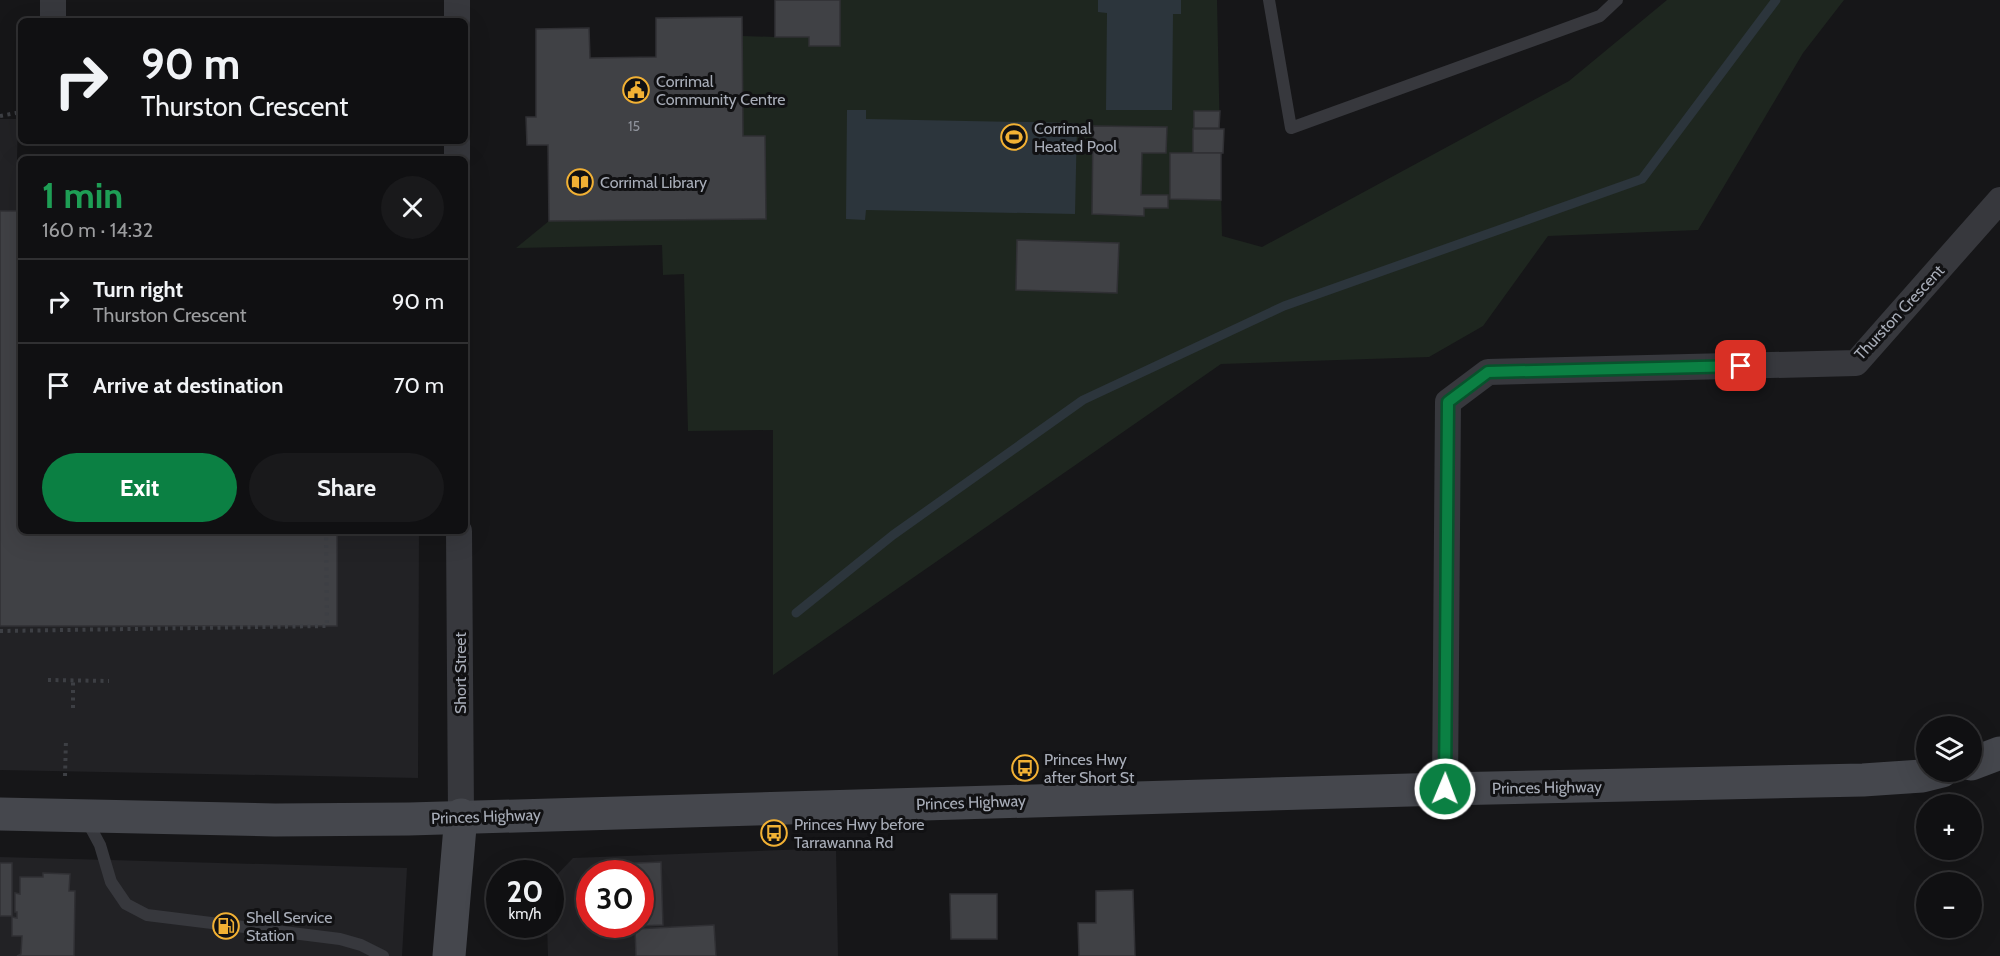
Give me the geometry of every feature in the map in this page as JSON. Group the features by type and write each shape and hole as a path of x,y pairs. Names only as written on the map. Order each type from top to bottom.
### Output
{"main road":[{"path":"1982,760 2000,753"},
{"name":"Princes Highway","path":"0,814 275,820 409,819 461,815 1863,780 1916,776"},
{"path":"449,956 461,815"}],"street":[{"path":"53,0 53,18"},
{"path":"457,0 457,18"},
{"name":"Thurston Crescent","path":"1445,789 1448,402 1488,372 1856,363 2000,200"},
{"name":"Short Street","path":"459,534 461,815"}],"lane":[{"path":"1269,0 1291,128 1600,16 1617,0"},
{"path":"83,815 100,845 111,882 126,903 147,915 340,939 361,945 382,956"}],"path":[{"path":"0,116 18,113"},
{"path":"0,631 327,626 326,534"},
{"path":"48,680 109,681"},
{"path":"73,681 73,708"},
{"path":"65,776 66,739"}],"shaded area":[{"path":"776,0 1217,0 1222,236 1262,247 1569,81 1667,0 1844,0 1803,53 1698,230 1548,236 1483,326 1429,357 1221,364 773,675 773,430 688,431 684,274 663,275 662,245 516,248 549,221 765,219 765,136 743,136 742,36 775,37"},
{"path":"1098,0 1181,0 1181,14 1173,14 1172,110 1106,110 1107,13 1098,12"},
{"path":"847,110 866,110 866,119 1077,123 1075,214 866,210 865,220 846,219"},
{"path":"0,119 18,119 16,201 18,201 18,534 419,534 418,778 0,770"},
{"path":"836,848 838,956 548,956 547,938 564,938 564,867 573,858"},
{"path":"0,857 407,868 402,956 0,956"}],"building":[{"path":"775,0 840,0 840,46 809,46 809,37 775,37"},
{"path":"742,17 743,136 765,136 766,219 549,221 548,145 527,145 526,117 536,117 536,29 589,28 590,58 656,57 656,18"},
{"path":"1194,111 1220,111 1219,128 1194,128"},
{"path":"1093,126 1167,127 1166,153 1142,153 1141,195 1168,195 1168,208 1144,208 1144,216 1092,214"},
{"path":"1193,129 1224,129 1223,153 1193,153"},
{"path":"1170,153 1221,153 1221,200 1170,199"},
{"path":"0,211 18,211 18,534 337,534 337,626 0,626"},
{"path":"1017,240 1119,243 1117,293 1016,290"},
{"path":"654,862 661,862 663,925 654,925"},
{"path":"0,863 12,863 12,916 0,916"},
{"path":"43,873 70,874 69,891 75,891 74,956 17,956 21,954 22,936 12,936 12,917 17,918 15,893 20,894 20,877 43,877"},
{"path":"1133,890 1135,956 1079,956 1078,923 1096,923 1096,891"},
{"path":"950,894 997,894 997,939 951,939"},
{"path":"714,925 716,956 636,956 635,938 654,938 654,928"}],"waterway":[{"path":"796,613 893,535 1083,400 1284,306 1642,179 1776,0"}],"place":[{"name":"Corrimal Community Centre","path":"636,90"},
{"name":"Corrimal Heated Pool","path":"1014,137"},
{"name":"Corrimal Library","path":"580,182"},
{"name":"Princes Hwy after Short St","path":"1025,768"},
{"name":"Princes Hwy before Tarrawanna Rd","path":"774,833"},
{"name":"Shell Service Station","path":"226,926"}],"route":[{"path":"1445,789 1448,402 1488,372 1741,366"}]}
